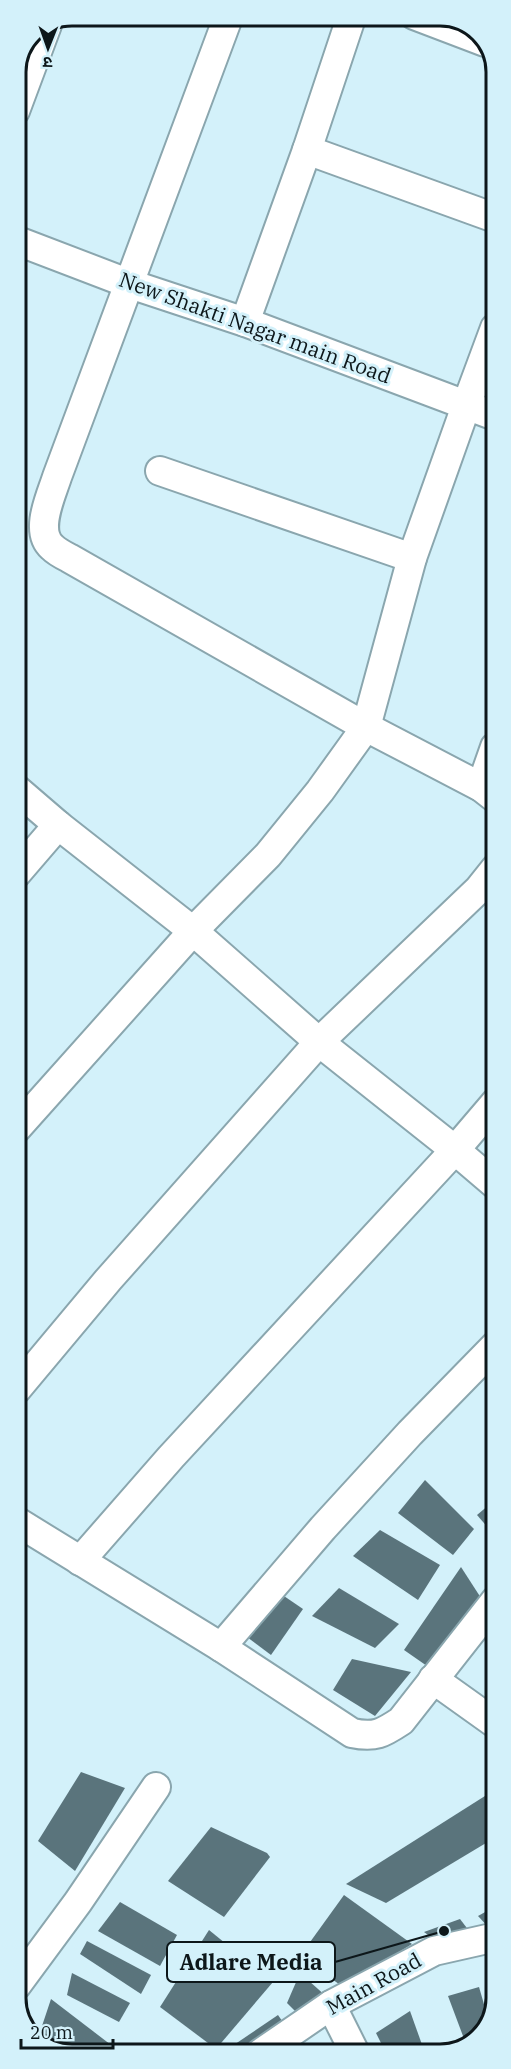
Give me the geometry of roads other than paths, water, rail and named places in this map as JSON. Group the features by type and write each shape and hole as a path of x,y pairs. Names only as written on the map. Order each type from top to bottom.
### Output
{"street":[{"path":"225,26 47,506 45,535 53,548 69,558 366,727 486,791"},
{"path":"245,322 307,150 348,26"},
{"path":"443,26 468,36"},
{"path":"26,81 43,35"},
{"path":"307,150 486,215"},
{"name":"New Shakti Nagar main Road","path":"26,244 130,284 245,322 486,413"},
{"path":"26,1118 193,931 268,855 320,791 366,727 412,558 486,352"},
{"path":"160,471 412,558"},
{"path":"26,797 193,931 319,1042 486,1176"},
{"path":"26,862 58,825"},
{"path":"26,1378 108,1280 319,1042 486,890"},
{"path":"80,1561 171,1457 455,1150 486,1113"},
{"path":"220,1647 323,1528 410,1433 486,1355"},
{"path":"26,1527 220,1647 352,1733 366,1736 382,1734 401,1721 486,1613"},
{"path":"433,1679 486,1717"},
{"path":"26,1972 78,1902 156,1787"},
{"name":"Main Road","path":"275,2044 331,2005 434,1951 486,1939"},
{"path":"331,2005 350,2044"}],"place":[{"name":"Adlare Media","path":"444,1931"}]}
